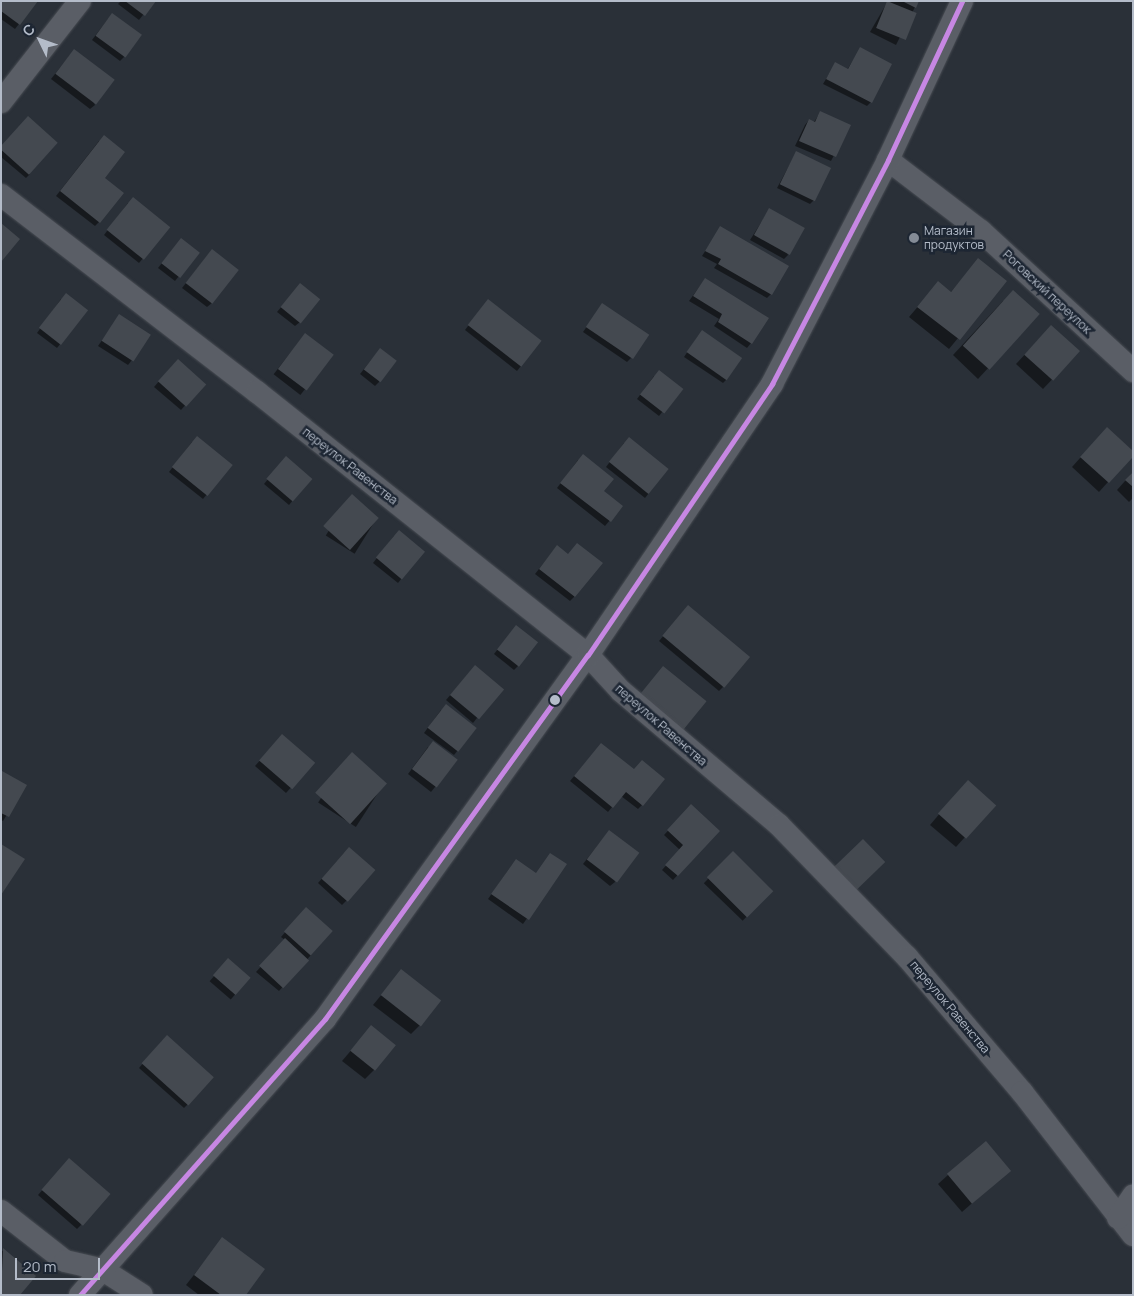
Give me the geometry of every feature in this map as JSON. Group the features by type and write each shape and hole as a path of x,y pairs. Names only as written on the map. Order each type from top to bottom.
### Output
{"street":[{"path":"1,102 80,1"},
{"path":"80,1295 324,1019 588,655 772,384 888,160 962,1"},
{"name":"Роговский переулок","path":"888,160 981,231 1133,371"},
{"name":"переулок Равенства","path":"1,195 257,392 588,655 621,691 778,825 908,957 1022,1092 1133,1235"},
{"path":"1118,1218 1133,1196"},
{"path":"1,1211 66,1261 103,1270 142,1295"}],"building":[{"path":"1,1 38,1 20,25 1,11"},
{"path":"125,1 156,1 145,16"},
{"path":"887,1 917,13 906,40 876,28"},
{"path":"902,1 919,1 916,8"},
{"path":"112,13 142,35 125,57 96,36"},
{"path":"860,47 892,64 872,103 826,79 835,62 848,69"},
{"path":"74,49 115,80 96,104 55,74"},
{"path":"820,111 851,125 836,157 799,141 809,119 815,122"},
{"path":"28,116 58,143 29,175 1,150 1,146"},
{"path":"104,135 125,152 105,178 124,193 100,223 60,191"},
{"path":"796,151 831,168 815,201 780,184"},
{"path":"133,197 170,227 144,260 107,230"},
{"path":"769,208 805,228 790,255 754,235"},
{"path":"1,223 20,239 1,262"},
{"path":"720,226 789,266 772,295 718,264 721,259 705,251"},
{"path":"181,238 200,253 180,278 161,263"},
{"path":"212,249 239,270 212,304 186,283"},
{"path":"978,258 1007,281 960,340 917,307 938,281 951,292"},
{"path":"705,278 769,318 752,344 718,322 722,314 693,296"},
{"path":"300,283 320,299 301,323 280,307"},
{"path":"1013,290 1040,314 990,370 963,346"},
{"path":"66,293 88,310 61,345 39,328"},
{"path":"488,299 542,341 521,367 468,325"},
{"path":"602,303 649,335 633,359 586,327"},
{"path":"119,314 151,335 133,362 102,341"},
{"path":"1051,325 1080,351 1053,381 1024,355"},
{"path":"702,330 742,358 727,380 687,352"},
{"path":"305,333 334,355 307,391 278,369"},
{"path":"380,348 397,361 381,382 364,370"},
{"path":"178,359 206,384 186,407 158,381"},
{"path":"659,370 683,389 664,414 640,394"},
{"path":"1107,427 1133,451 1133,457 1109,483 1080,457"},
{"path":"197,436 233,465 208,496 172,467"},
{"path":"629,437 669,469 648,494 609,462"},
{"path":"583,454 614,479 604,491 623,506 611,522 560,483"},
{"path":"286,456 312,479 293,502 266,479"},
{"path":"1133,472 1133,487 1125,480"},
{"path":"352,494 379,518 350,550 323,526"},
{"path":"399,530 425,552 402,579 376,558"},
{"path":"577,543 603,563 575,597 539,569 557,545 568,554"},
{"path":"688,605 750,657 724,688 662,636"},
{"path":"516,625 538,642 519,667 497,649"},
{"path":"475,665 504,689 479,719 450,695"},
{"path":"663,666 707,701 681,733 637,698"},
{"path":"446,704 477,728 458,752 428,728"},
{"path":"282,734 315,763 292,789 259,760"},
{"path":"433,741 458,760 437,788 412,769"},
{"path":"601,743 634,769 642,760 665,779 643,806 626,792 613,808 574,776"},
{"path":"352,752 387,783 350,824 315,793"},
{"path":"2,771 27,785 9,817 1,813"},
{"path":"968,780 996,805 966,839 938,813"},
{"path":"691,804 720,831 678,876 665,865 683,845 667,830"},
{"path":"609,830 639,853 617,882 587,860"},
{"path":"863,839 885,862 854,892 832,869"},
{"path":"1,844 25,859 1,895"},
{"path":"349,847 375,870 348,902 321,879"},
{"path":"733,851 773,891 747,917 707,877"},
{"path":"550,853 567,864 529,920 491,894 516,859 536,873"},
{"path":"306,907 333,931 311,956 284,932"},
{"path":"285,938 309,961 283,988 259,966"},
{"path":"228,958 251,978 236,995 213,975"},
{"path":"401,969 441,1000 421,1026 381,995"},
{"path":"371,1025 396,1045 375,1071 350,1051"},
{"path":"167,1035 214,1077 188,1105 142,1063"},
{"path":"986,1141 1011,1171 972,1204 947,1174"},
{"path":"69,1158 111,1194 83,1226 41,1190"},
{"path":"222,1237 265,1269 246,1295 221,1295 194,1275"},
{"path":"3,1248 36,1276 20,1295 1,1295"}],"transit line":[{"path":"80,1295 325,1019 588,655 772,384 888,160 962,1"}],"place":[{"name":"Магазин продуктов","path":"914,238"}]}
